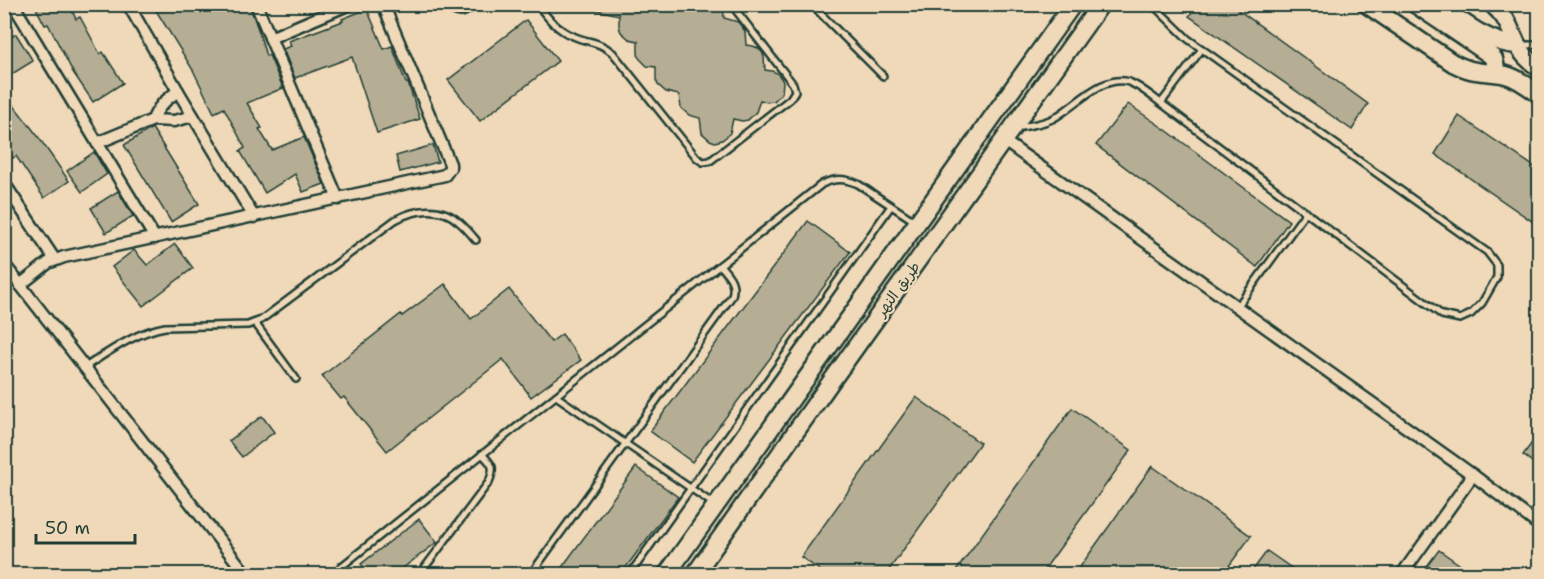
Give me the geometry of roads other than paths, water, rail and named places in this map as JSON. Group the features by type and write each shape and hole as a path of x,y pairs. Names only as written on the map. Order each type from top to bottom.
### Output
{"main road":[{"name":"طريق النهر","path":"667,574 1073,4"},
{"name":"طريق النهر","path":"695,574 1101,4"},
{"path":"1366,4 1453,63 1474,71 1508,75 1539,95"},
{"path":"1415,4 1489,54 1494,59 1497,72"},
{"path":"1437,4 1489,39 1517,45"},
{"path":"1492,4 1508,22 1524,56 1539,68"}],"street":[{"path":"13,4 155,237"},
{"path":"128,4 254,217"},
{"path":"256,4 338,199"},
{"path":"270,38 350,4"},
{"path":"20,285 55,260 441,177 448,172 450,164 383,4"},
{"path":"153,120 162,103 178,91"},
{"path":"98,143 153,120 174,121 193,116"},
{"path":"1009,135 1237,307 1473,475 1539,526"},
{"path":"4,183 55,260"},
{"path":"4,264 246,574"},
{"path":"1402,574 1473,475"}],"lane":[{"path":"446,4 453,12 462,14 477,4"},
{"path":"537,4 559,29 574,37 599,43 613,53 697,158 707,162 790,99 795,91 793,84 731,4"},
{"path":"811,4 883,76"},
{"path":"1009,135 1052,119 1105,84 1118,81 1130,82 1442,315 1460,319 1471,314 1482,303 1497,277 1497,265 1488,252 1188,39 1152,4"},
{"path":"1517,45 1539,45"},
{"path":"1161,103 1202,49"},
{"path":"336,574 342,566 822,184 830,180 849,180 917,223"},
{"path":"630,574 891,206"},
{"path":"84,368 109,351 154,329 255,323 267,317 404,215 422,210 441,212 458,221 476,240"},
{"path":"1237,307 1306,212"},
{"path":"531,574 732,296 733,280 720,265"},
{"path":"255,323 296,379"},
{"path":"556,396 716,506"},
{"path":"420,574 489,482 492,464 482,454"}]}
